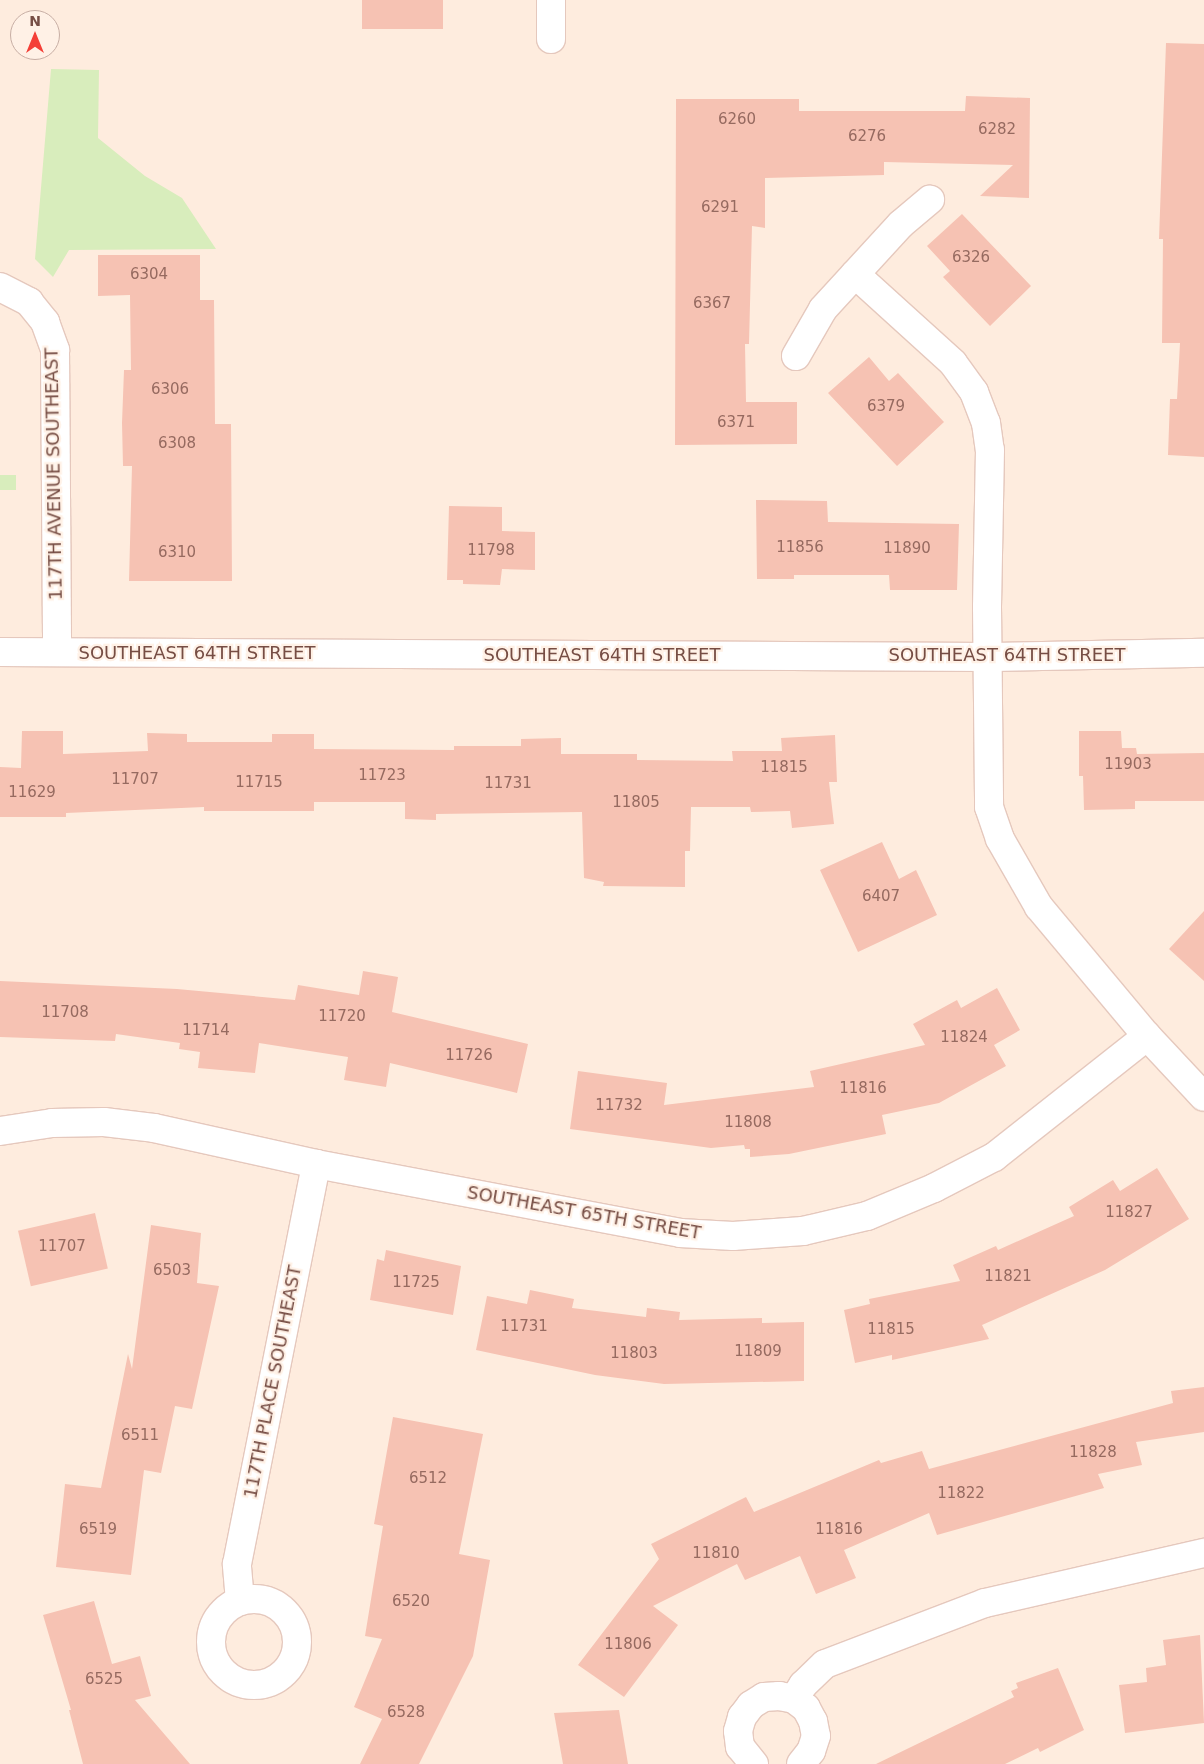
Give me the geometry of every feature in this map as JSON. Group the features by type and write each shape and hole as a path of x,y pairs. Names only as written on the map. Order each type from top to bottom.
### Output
{"street":[{"path":"551,0 551,39"},
{"path":"796,356 822,309 901,224 930,200"},
{"path":"855,274 953,363 974,392 986,423 990,450 989,807 1000,839 1039,907 1147,1036 1204,1097"},
{"name":"117TH AVENUE SOUTHEAST","path":"0,288 29,302 45,322 55,350 57,652"},
{"name":"SOUTHEAST 64TH STREET","path":"0,652 988,656 1204,653"},
{"name":"SOUTHEAST 65TH STREET","path":"0,1131 52,1123 104,1122 154,1128 316,1164 680,1233 733,1236 803,1231 867,1216 934,1188 994,1157 1147,1036"},
{"name":"117TH PLACE SOUTHEAST","path":"240,1601 237,1564 316,1164"},
{"path":"794,1699 803,1685 825,1664 985,1603 1204,1553"},
{"path":"754,1764 740,1747 738,1732 742,1717 751,1705 764,1697 779,1696 794,1699 806,1708 814,1721 816,1736 812,1751 801,1764"}],"green space":[{"path":"51,69 99,70 98,138 145,176 182,198 216,249 69,250 53,277 35,259"},
{"path":"0,475 16,475 16,490 0,490"}],"building":[{"path":"362,0 443,0 443,29 362,29"},
{"path":"1166,43 1204,44 1204,457 1168,455 1170,399 1177,399 1180,343 1162,343 1163,239 1159,239"},
{"path":"966,96 1030,98 1029,198 980,196 1013,165 884,162 884,175 765,178 765,228 752,226 749,344 745,344 746,402 797,402 797,444 675,445 676,99 799,99 799,111 965,111"},
{"path":"962,214 1031,286 990,326 943,277 950,271 927,246"},
{"path":"98,255 200,255 200,300 214,300 215,424 231,424 232,581 129,581 132,466 123,466 122,423 124,370 131,370 130,295 98,296"},
{"path":"869,357 889,381 898,373 944,422 897,466 828,393"},
{"path":"756,500 827,501 828,522 959,524 957,590 890,590 889,575 794,575 794,579 757,579"},
{"path":"449,506 502,507 502,531 535,532 535,570 502,569 500,585 463,584 463,580 447,580"},
{"path":"22,731 63,731 63,754 148,751 147,733 187,734 187,742 272,742 272,734 314,734 314,749 454,750 454,746 521,746 521,739 561,738 561,754 637,754 637,760 733,761 732,751 782,751 781,738 835,735 837,782 829,782 834,824 792,828 790,811 751,812 750,807 691,807 690,851 685,851 685,887 603,886 604,882 584,878 582,812 436,814 436,820 405,819 405,802 314,802 314,811 204,811 204,807 66,813 66,817 0,817 0,767 21,768"},
{"path":"1079,731 1121,731 1122,748 1136,748 1137,754 1204,753 1204,801 1135,801 1135,809 1084,810 1083,776 1079,776"},
{"path":"882,842 899,879 916,870 937,915 858,952 820,870"},
{"path":"1204,911 1204,981 1169,949"},
{"path":"363,971 398,977 392,1012 528,1044 517,1093 390,1063 386,1087 344,1080 348,1057 259,1043 255,1073 198,1068 200,1052 179,1049 180,1043 116,1034 115,1041 0,1037 0,981 177,989 295,1000 298,985 359,995"},
{"path":"997,988 1020,1030 994,1045 1006,1066 939,1103 882,1115 886,1134 789,1154 750,1157 750,1149 745,1149 744,1145 711,1148 570,1129 578,1071 667,1083 664,1105 814,1087 810,1071 925,1045 913,1024 957,1000 961,1008"},
{"path":"1157,1168 1189,1219 1105,1270 982,1325 989,1339 892,1360 892,1355 855,1363 844,1310 870,1304 869,1299 960,1281 953,1265 996,1246 998,1250 1074,1216 1069,1207 1113,1180 1120,1191"},
{"path":"95,1213 108,1269 31,1286 18,1231"},
{"path":"151,1225 201,1233 197,1283 219,1286 192,1409 175,1406 161,1473 144,1470 131,1575 56,1567 65,1484 101,1488 128,1354 132,1369"},
{"path":"386,1250 461,1266 453,1315 370,1300 377,1259 384,1261"},
{"path":"530,1290 574,1299 572,1308 646,1317 647,1308 680,1312 679,1320 762,1318 762,1323 804,1322 804,1381 664,1384 595,1375 476,1350 487,1296 527,1304"},
{"path":"1204,1387 1204,1432 1136,1442 1142,1465 1098,1474 1104,1488 937,1535 929,1513 844,1550 856,1578 816,1594 800,1556 745,1580 737,1564 653,1606 678,1625 624,1697 578,1665 659,1559 651,1544 746,1497 754,1512 879,1460 881,1463 922,1451 929,1469 1173,1403 1171,1391"},
{"path":"393,1417 483,1434 459,1554 490,1560 473,1656 419,1764 360,1764 382,1719 354,1707 382,1639 365,1636 383,1526 374,1524"},
{"path":"94,1601 112,1664 140,1656 151,1696 135,1700 190,1764 83,1764 69,1710 71,1710 43,1615"},
{"path":"1200,1635 1204,1723 1125,1733 1119,1685 1147,1682 1146,1668 1166,1665 1163,1640"},
{"path":"1058,1668 1084,1730 1040,1752 1038,1748 1005,1764 876,1764 1014,1697 1011,1691 1018,1688 1016,1683"},
{"path":"619,1710 628,1764 563,1764 554,1713"}]}
